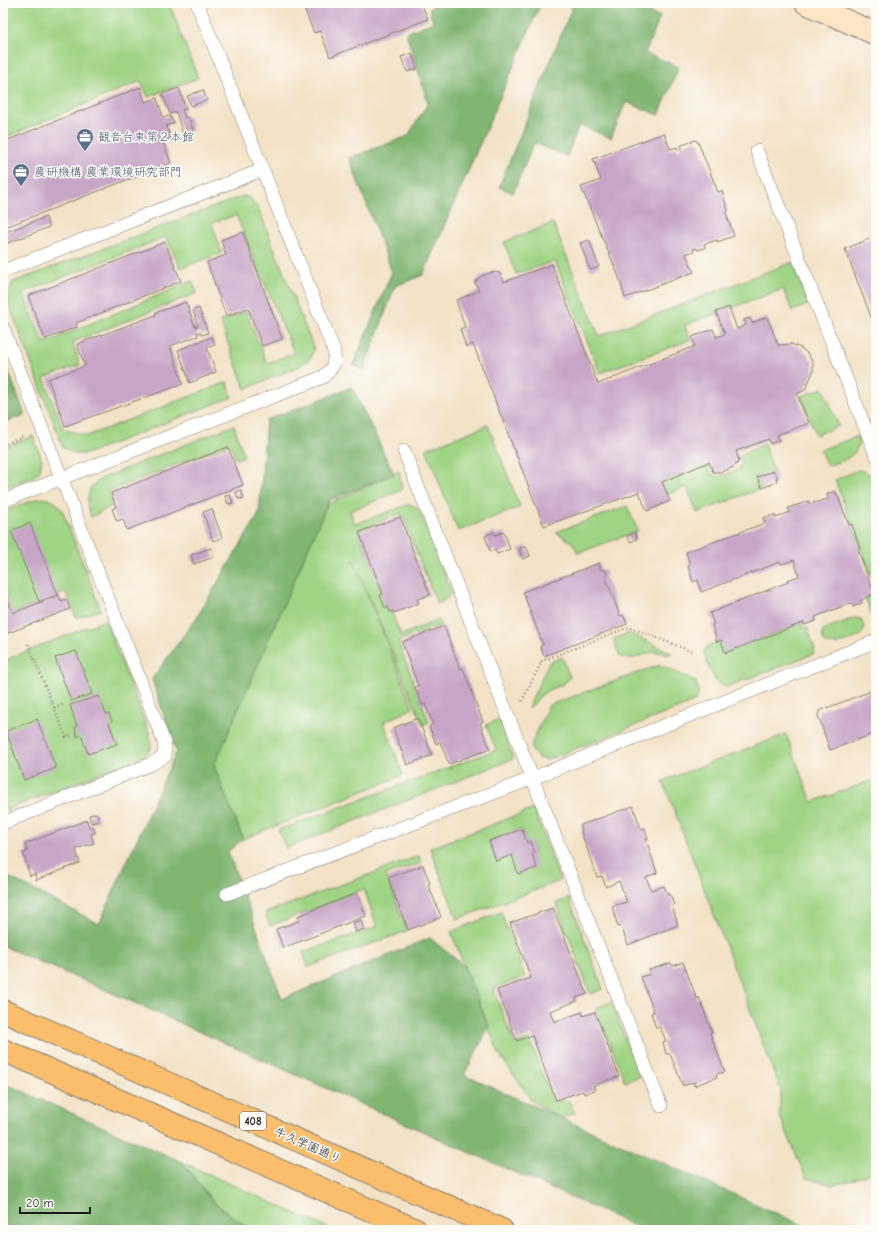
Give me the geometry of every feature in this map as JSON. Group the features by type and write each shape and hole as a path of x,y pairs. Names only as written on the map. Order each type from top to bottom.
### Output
{"highway":[{"name":"牛久学園通り","path":"3,1011 502,1230"},
{"path":"3,1050 416,1230"}],"street":[{"path":"806,3 876,34"}],"lane":[{"path":"3,501 316,379 331,370 335,362 334,352 197,3"},
{"path":"757,150 876,455"},
{"path":"3,271 262,170"},
{"path":"3,328 164,742 165,756 151,764 3,823"},
{"path":"404,451 661,1106"},
{"path":"227,894 533,778 876,642"}],"path":[{"path":"3,445 42,429"},
{"path":"511,723 542,660 629,627 691,651"},
{"path":"28,644 66,738 73,735"},
{"path":"54,708 64,704"}],"green space":[{"path":"3,3 169,3 198,78 148,97 141,81 4,138"},
{"path":"434,3 541,3 423,275 395,286 364,370 353,365 392,272 349,158 408,136 428,103 406,33 433,22 429,9 435,6"},
{"path":"574,3 625,3 660,17 645,53 679,67 659,115 626,102 611,138 579,125 567,156 534,143 513,193 499,187"},
{"path":"243,196 248,197 257,205 314,349 311,358 298,367 245,389 220,321 246,312 267,363 294,353 236,215 212,223 222,253 180,268 166,237 23,293 44,343 192,281 197,293 73,342 80,365 44,378 63,429 87,436 227,382 232,397 86,454 74,454 63,447 7,299 13,282"},
{"path":"553,223 599,336 793,262 808,305 792,311 783,289 685,325 690,340 600,373 555,261 516,274 504,242"},
{"path":"3,356 25,415 3,423"},
{"path":"352,387 394,474 329,500 214,766 243,839 228,851 282,999 430,938 464,966 489,1027 464,1075 814,1230 644,1230 126,999 3,946 3,874 99,924 176,752 152,679 197,617 259,514 266,420"},
{"path":"823,388 839,426 816,435 801,396"},
{"path":"234,425 244,456 236,459 230,444 109,491 112,506 91,517 87,504 90,488 100,479"},
{"path":"488,425 520,507 458,531 426,449"},
{"path":"33,436 42,460 40,471 31,478 3,488 3,448"},
{"path":"858,436 860,442 851,456 843,461 827,466 820,450"},
{"path":"764,444 774,471 757,477 762,488 697,513 687,487 667,494 662,482 707,465 711,474 719,477 738,470 742,464 739,455"},
{"path":"858,470 868,473 876,487 876,588 835,480"},
{"path":"399,471 402,490 350,511 355,524 410,504 419,509 452,593 445,600 437,604 401,513 358,531 401,635 439,620 441,625 398,641 429,722 423,725 353,559 413,708 384,722 403,775 243,839 213,767 329,500 330,503"},
{"path":"42,498 54,501 62,510 101,610 76,618 66,592 3,617 3,512"},
{"path":"627,506 638,531 578,553 573,543 556,532"},
{"path":"876,594 876,624 865,598"},
{"path":"855,618 861,619 863,624 864,628 860,636 836,644 824,642 822,635 824,629"},
{"path":"105,620 150,735 151,748 144,756 6,810 3,802 3,661"},
{"path":"802,623 803,628 807,627 815,649 813,654 726,687 717,683 707,664 704,651 709,645 721,640 725,652"},
{"path":"629,633 672,653 667,655 654,652 627,659 620,657 613,639"},
{"path":"562,657 570,677 568,680 562,685 541,695 528,708 549,662"},
{"path":"660,665 695,681 698,692 694,702 547,760 538,758 532,750 532,743 549,705"},
{"path":"500,719 513,759 286,848 278,830 496,750 486,725"},
{"path":"786,734 812,802 876,779 876,1171 849,1181 832,1185 806,1178 779,1114 781,1091 663,781"},
{"path":"534,809 560,881 457,919 430,848","holes":["522,829 527,843 531,842 535,853 532,854 519,874 512,855 496,861 489,841"]},
{"path":"419,856 421,863 386,875 407,931 308,967 303,952 377,927 364,889 270,926 265,913"},
{"path":"569,898 603,989 590,994 556,903"},
{"path":"501,912 525,977 493,989 515,1044 530,1040 553,1101 569,1101 575,1113 560,1118 532,1101 499,1054 451,932"},
{"path":"611,1002 640,1076 625,1082 596,1008"},
{"path":"8,1085 182,1162 213,1202 244,1225 248,1230 3,1230 3,1098"},
{"path":"182,1162 332,1230 248,1230 244,1225 213,1202"}],"building":[{"path":"302,3 421,3 428,19 330,57 320,31 314,33"},
{"path":"412,53 417,69 407,72 401,57"},
{"name":"観音台東第２本館","path":"141,87 145,102 157,98 163,117 170,116 174,123 166,126 171,138 163,142 171,163 3,228 3,142"},
{"path":"179,88 186,109 182,110 185,118 189,117 193,130 183,134 176,112 170,114 162,94"},
{"path":"203,90 207,100 191,106 187,96"},
{"path":"664,133 670,149 677,147 678,150 681,149 680,146 695,140 698,142 718,192 722,191 728,211 726,213 734,236 717,242 717,240 704,244 705,248 697,250 696,248 693,249 694,251 686,254 694,272 625,298 619,277 581,187 601,180 593,159"},
{"path":"46,217 49,227 3,245 3,233"},
{"path":"243,232 282,339 262,346 248,308 226,316 207,262 226,255 221,240"},
{"path":"876,236 876,330 845,249"},
{"path":"589,240 599,267 590,270 580,243"},
{"path":"165,242 181,281 76,323 77,327 45,339 28,296"},
{"path":"552,264 598,384 695,346 692,337 713,329 716,337 725,334 716,312 729,307 737,329 746,325 744,320 750,318 752,323 767,317 778,345 791,344 801,348 808,354 813,363 813,372 805,390 797,394 809,423 777,435 779,440 770,444 769,439 736,451 739,461 734,467 721,472 713,472 709,462 662,482 670,501 647,511 639,492 544,526 473,344 466,347 460,329 465,327 456,300 479,291 475,282 481,276 493,272 500,273 504,282"},
{"path":"186,302 195,327 198,326 193,310 199,308 208,333 202,335 200,332 197,333 198,336 170,346 183,384 65,426 48,379 85,366 77,344 156,315 155,313"},
{"path":"212,337 215,345 207,348 216,372 190,383 178,350"},
{"path":"228,447 243,485 127,530 123,519 117,521 112,509 116,507 111,493"},
{"path":"774,471 778,478 776,478 777,482 762,488 757,477"},
{"path":"241,490 244,498 238,499 236,492"},
{"path":"835,491 849,525 852,524 860,549 858,549 874,594 861,600 862,603 853,607 851,603 815,617 816,621 804,625 804,622 725,653 721,640 717,642 712,625 714,624 710,613 788,582 787,580 799,576 794,560 781,564 780,562 701,592 698,580 693,582 688,566 690,565 686,552 765,523 763,518 775,515 776,518 790,512 788,508 809,501 810,504 828,499 827,494"},
{"path":"230,495 233,503 228,504 225,496"},
{"path":"212,509 222,538 213,541 203,512"},
{"path":"400,517 430,595 417,599 419,603 394,613 393,611 390,612 388,607 385,608 380,595 383,594 359,532"},
{"path":"30,523 58,595 39,602 11,531"},
{"path":"494,532 495,535 504,532 510,549 497,554 495,550 490,551 485,536"},
{"path":"635,533 637,539 630,542 627,536"},
{"path":"526,546 530,556 523,559 519,549"},
{"path":"211,548 214,557 194,564 191,555"},
{"path":"599,563 601,570 605,569 607,575 605,576 620,616 623,615 627,624 544,656 540,646 543,645 523,592"},
{"path":"3,587 13,613 59,595 61,601 66,599 70,609 3,635"},
{"path":"444,626 460,669 463,668 483,722 480,723 490,749 449,764 440,742 436,744 429,726 433,724 425,704 422,705 415,687 418,686 402,642"},
{"path":"76,651 92,694 71,701 55,658"},
{"path":"871,691 872,694 876,692 876,733 830,750 818,715 819,711"},
{"path":"99,696 106,714 109,714 112,721 109,723 117,744 88,754 81,735 77,737 75,728 77,727 70,705"},
{"path":"418,718 432,755 407,765 393,728"},
{"path":"37,719 56,768 24,780 6,731"},
{"path":"633,806 641,829 645,828 648,839 646,839 657,873 646,877 651,890 664,886 668,895 670,894 678,925 628,945 621,926 618,927 612,906 627,902 619,881 606,887 602,876 597,877 581,832 581,825"},
{"path":"97,813 99,821 91,823 89,815"},
{"path":"87,820 89,827 93,826 95,833 91,834 94,843 76,849 80,863 36,880 35,874 30,876 23,853 27,852 25,844"},
{"path":"522,829 527,843 531,841 535,853 532,854 537,868 518,874 512,855 496,861 489,841"},
{"path":"423,865 430,883 428,884 441,917 408,930 388,878"},
{"path":"357,893 366,916 283,948 276,929 299,921 298,916"},
{"path":"553,908 587,994 576,998 577,1001 550,1011 554,1022 582,1012 583,1016 595,1012 619,1076 593,1086 595,1090 584,1094 583,1091 556,1100 532,1035 517,1041 497,990 531,978 510,923"},
{"path":"361,920 364,929 356,932 353,923"},
{"path":"683,962 697,999 699,997 712,1032 710,1033 725,1072 716,1074 717,1077 694,1086 694,1082 683,1086 670,1054 666,1054 663,1042 666,1041 660,1027 656,1028 651,1013 654,1012 641,977 650,974 649,970 671,963 673,966"}],"place":[{"name":"観音台東第２本館","path":"85,152"},
{"name":"農研機構 農業環境研究部門","path":"21,187"}]}
